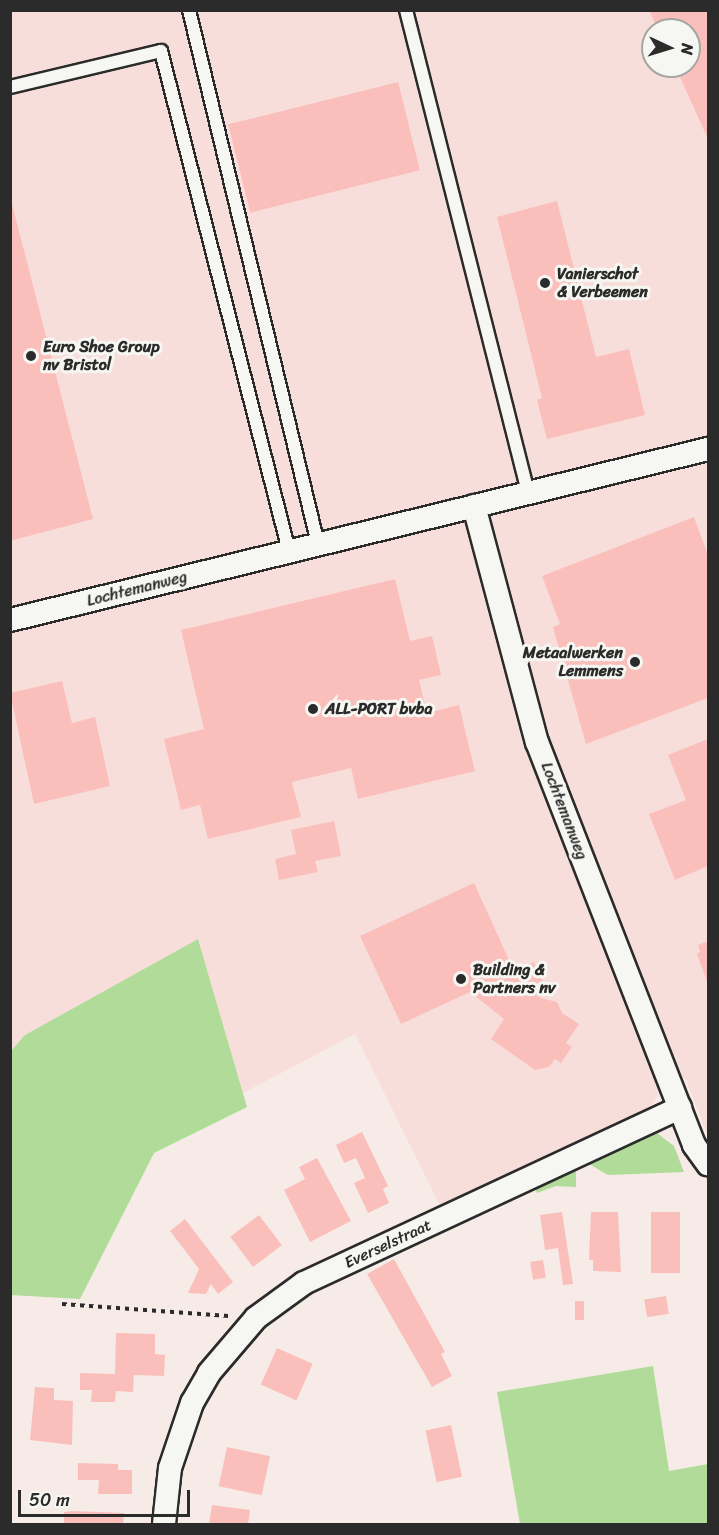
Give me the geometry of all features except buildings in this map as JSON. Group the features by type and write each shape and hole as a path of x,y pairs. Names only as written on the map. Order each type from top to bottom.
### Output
{"street":[{"name":"Lochtemanweg","path":"10,620 708,449"},
{"name":"Lochtemanweg","path":"474,506 537,742 680,1108"},
{"path":"680,1108 694,1145 708,1164"},
{"name":"Everselstraat","path":"164,1524 170,1468 192,1403 209,1373 256,1318 303,1283 680,1108"}],"lane":[{"path":"189,10 318,544"},
{"path":"406,10 528,493"},
{"path":"10,87 161,51 289,551"}],"path":[{"path":"62,1304 256,1318"}],"shaded area":[{"path":"11,11 708,11 708,1136 686,1080 678,1073 656,1082 658,1096 647,1110 441,1208 355,1034 243,1093 198,939 25,1035 11,1051"}],"green space":[{"path":"198,939 247,1107 154,1153 80,1299 11,1295 11,1051 25,1035"},
{"path":"657,1133 674,1146 684,1172 608,1175 589,1164 590,1158"},
{"path":"576,1167 576,1187 556,1186 537,1193 534,1186"},
{"path":"653,1366 669,1471 708,1464 708,1524 520,1524 497,1392"}],"place":[{"name":"Vanierschot & Verbeemen","path":"545,283"},
{"name":"Euro Shoe Group nv Bristol","path":"31,356"},
{"name":"Metaalwerken Lemmens","path":"635,662"},
{"name":"ALL-PORT bvba","path":"313,709"},
{"name":"Building & Partners nv","path":"461,979"}]}
